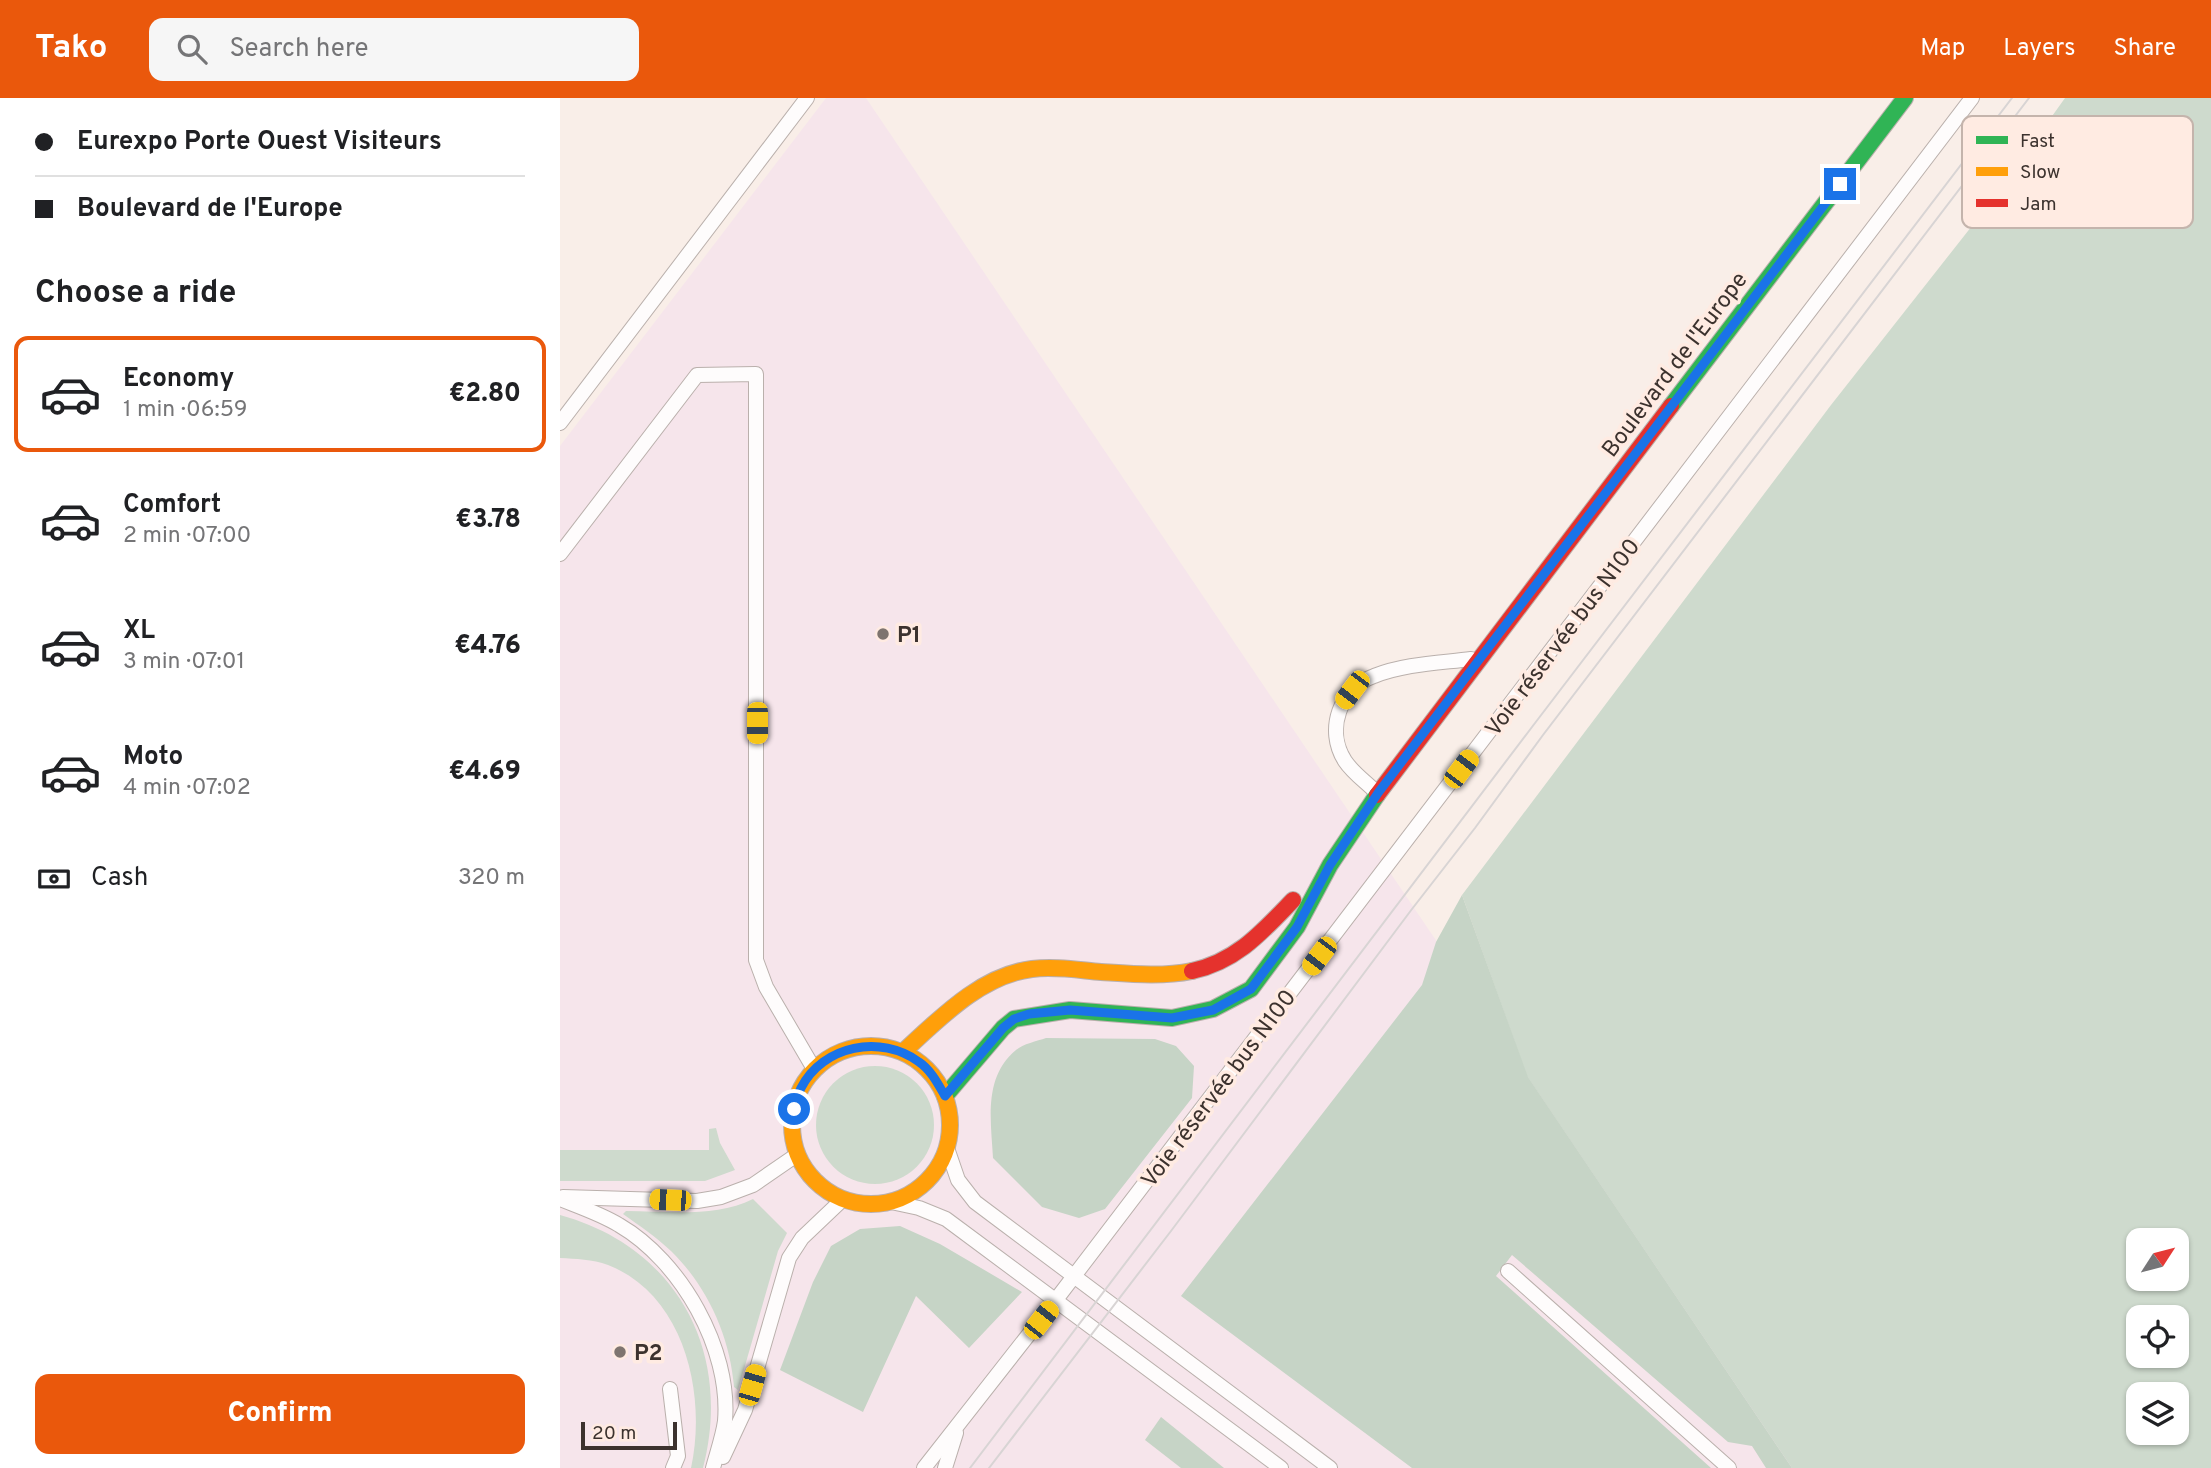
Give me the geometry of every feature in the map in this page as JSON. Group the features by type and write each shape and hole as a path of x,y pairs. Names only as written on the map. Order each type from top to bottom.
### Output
{"street":[{"name":"Boulevard de l'Europe","path":"1330,865 1378,793 1479,657 1905,98"},
{"path":"903,1052 950,1009 989,984 1023,970 1061,969 1163,976 1200,971 1240,952 1330,865"},
{"path":"945,1096 1003,1028 1014,1019 1029,1014 1070,1010 1172,1018 1213,1010 1251,989 1297,927 1330,865"},
{"path":"880,1046 903,1052 921,1063 935,1078 945,1096 951,1122 947,1148 935,1172 916,1191 891,1202 864,1204 842,1199 821,1186 807,1171 798,1154 792,1132 794,1109 801,1088 814,1069 834,1055 856,1047 880,1046"}],"lane":[{"path":"560,423 807,98"},
{"name":"Voie réservée bus N100","path":"924,1468 1074,1277 1972,98"},
{"path":"560,554 697,375 756,374 756,960 766,987 814,1069"},
{"path":"1378,793 1344,759 1338,745 1336,721 1340,706 1352,690 1372,676 1416,666 1479,657"},
{"path":"947,1148 958,1180 975,1202 1330,1468"},
{"path":"560,1198 697,1200 721,1197 753,1185 798,1154"},
{"path":"560,1198 621,1226 656,1254 685,1289 707,1328 725,1395 725,1423 715,1468"},
{"path":"715,1468 745,1410 789,1258 802,1238 842,1199"},
{"path":"891,1202 919,1208 946,1219 1281,1468"},
{"path":"1508,1271 1729,1468"},
{"path":"670,1389 678,1456 673,1468"},
{"path":"945,1468 959,1425"}],"shaded area":[{"path":"826,98 866,98 1793,1468 560,1468 560,446"}],"green space":[{"path":"2065,98 2211,98 2211,1468 1792,1468 1527,1076 1462,895 1831,405 1970,228 2193,228 2193,116 2052,116"},
{"path":"1462,895 1528,1077 1792,1468 1766,1468 1752,1446 1728,1442 1512,1255 1496,1276 1711,1468 1412,1468 1181,1296 1422,985 1436,942"},
{"path":"1046,1038 1155,1039 1176,1046 1194,1066 1192,1098 1105,1209 1079,1218 1042,1207 993,1158 991,1100 998,1073 1016,1050"},
{"path":"875,1066 897,1071 917,1083 929,1103 934,1125 929,1147 917,1167 897,1179 875,1184 853,1179 833,1167 821,1147 816,1125 821,1103 833,1083 853,1071"},
{"path":"716,1128 720,1143 735,1170 705,1181 560,1181 560,1150 709,1150 709,1129"},
{"path":"753,1199 787,1233 778,1251 738,1390 734,1387 722,1331 706,1296 671,1251 623,1214 626,1211 707,1211 723,1209"},
{"path":"560,1215 601,1230 636,1252 665,1279 687,1310 702,1345 710,1384 710,1425 703,1468 691,1468 696,1410 684,1350 672,1323 656,1299 634,1279 602,1263 560,1258"},
{"path":"900,1226 940,1244 1022,1292 969,1348 916,1296 863,1412 780,1370 813,1282 831,1246 860,1229"},
{"path":"1161,1417 1224,1468 1181,1468 1145,1440"}],"tram line":[{"path":"1998,116 2012,98"},
{"path":"2015,116 2029,98"},
{"path":"970,1468 1962,164"},
{"path":"989,1468 1962,186"}],"traffic: fast":[{"path":"1671,406 1905,98"},
{"path":"945,1096 1003,1028 1014,1019 1070,1010 1172,1018 1213,1009 1251,989 1297,927 1330,865 1377,795"}],"traffic: slow":[{"path":"903,1052 962,1000 978,989 1013,973 1049,968 1146,974 1192,971"},
{"path":"871,1046 901,1052 927,1069 944,1095 950,1125 944,1155 927,1181 901,1198 871,1204 841,1198 815,1181 798,1155 792,1125 798,1095 815,1069 841,1052 871,1046"}],"traffic: jam":[{"path":"1377,795 1671,406"},
{"path":"1192,971 1236,953 1293,900"}],"place":[{"name":"P1","path":"883,634"},
{"name":"P2","path":"620,1352"}],"route":[{"path":"794,1109 801,1088 814,1069 834,1055 856,1047 880,1046 903,1052 921,1063 935,1078 945,1096 968,1067 1014,1019 1029,1014 1070,1010 1172,1018 1213,1010 1251,989 1297,927 1330,865 1378,793 1840,184"}]}
